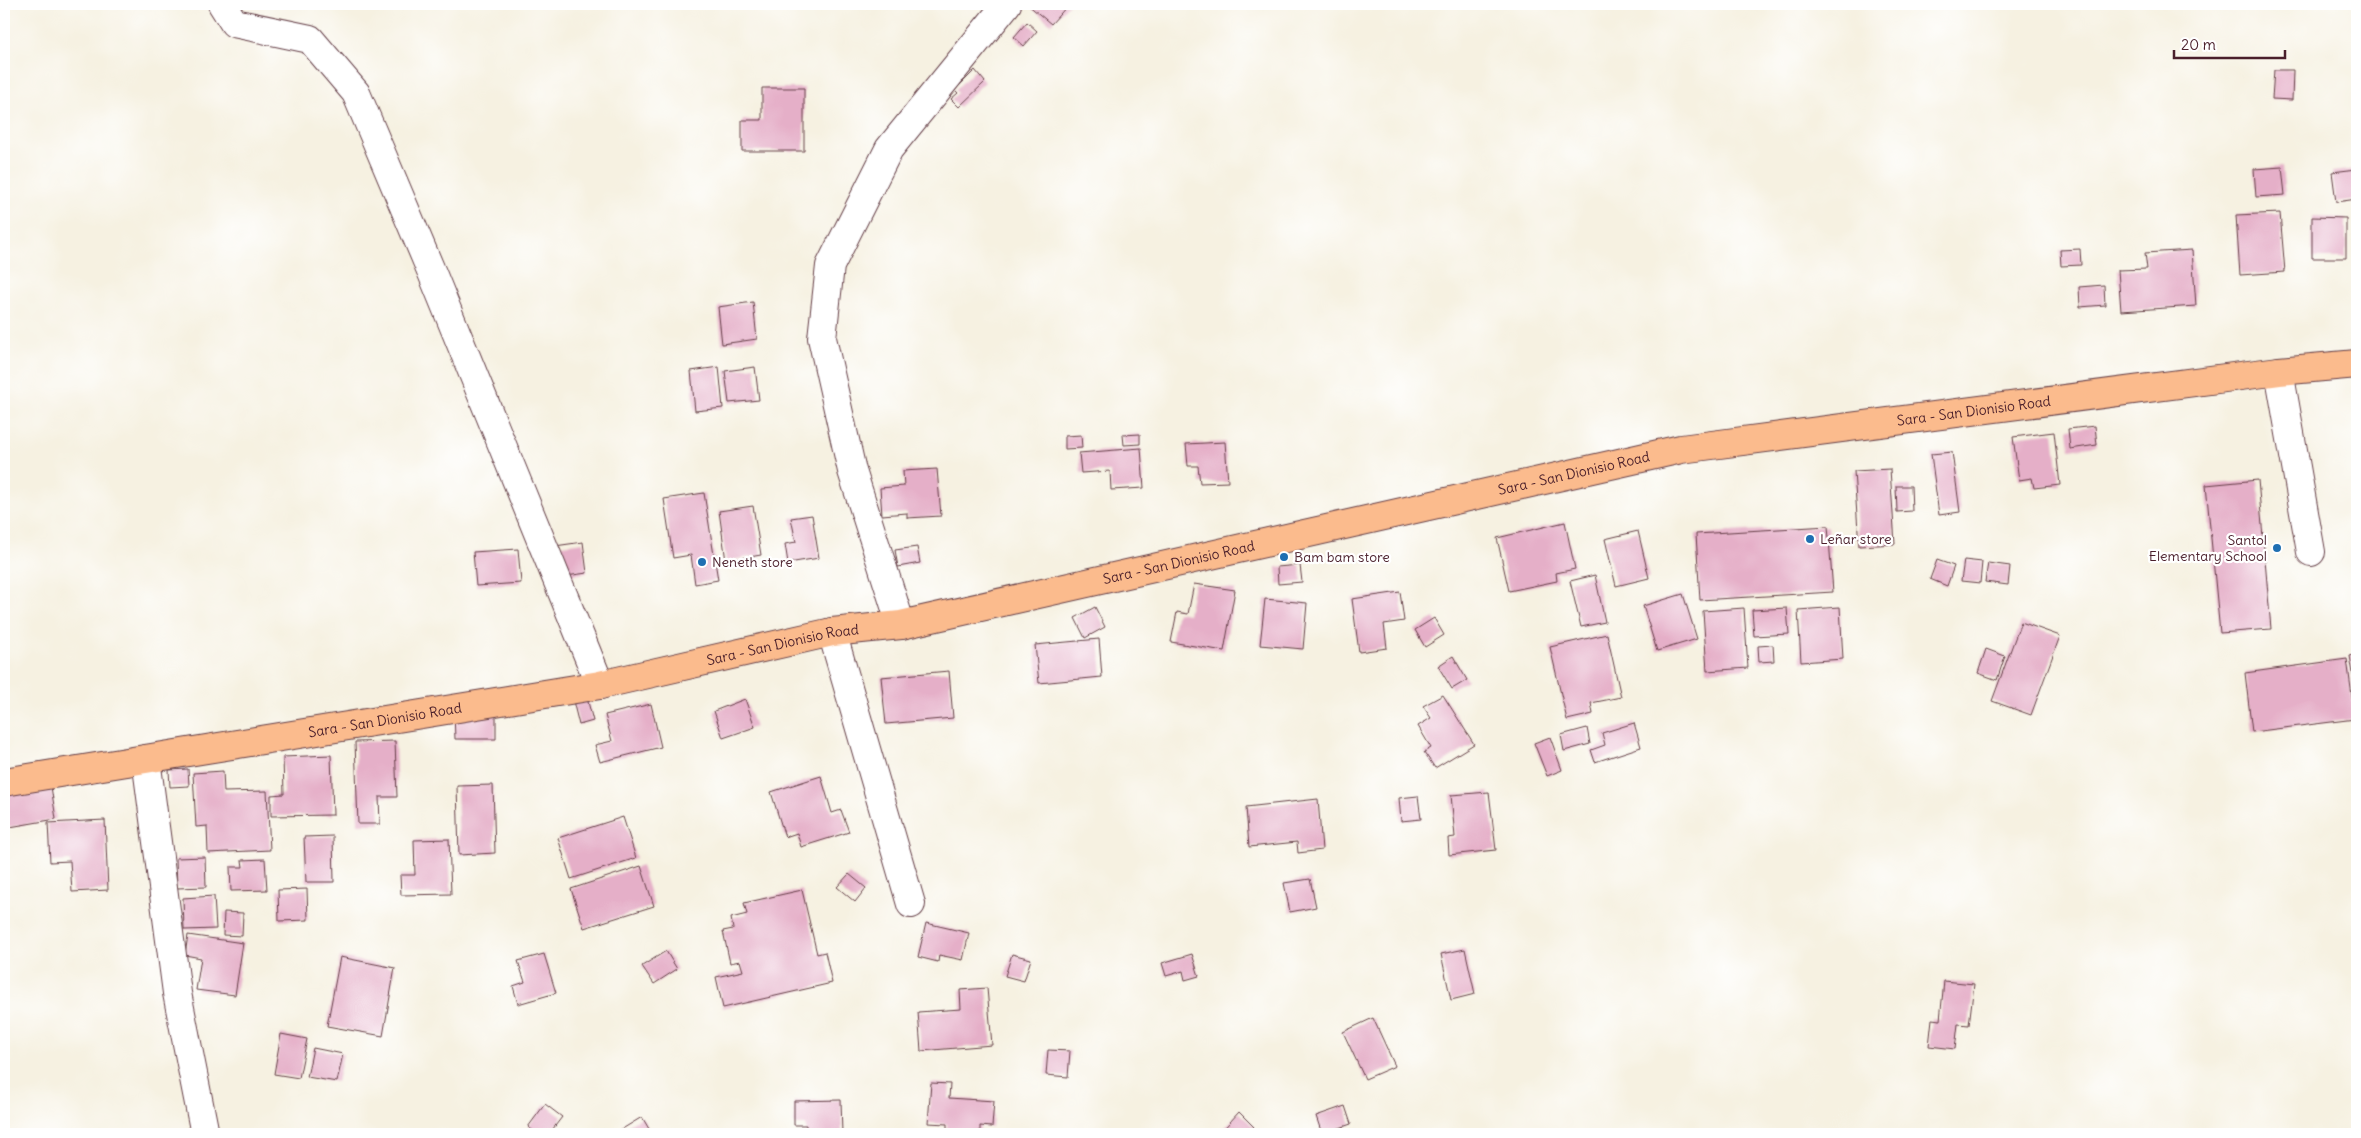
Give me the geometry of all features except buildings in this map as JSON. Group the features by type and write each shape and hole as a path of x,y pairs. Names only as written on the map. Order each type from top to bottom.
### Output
{"main road":[{"name":"Sara - San Dionisio Road","path":"4,782 600,685 832,632 901,625 1681,449 2279,371 2357,364"}],"street":[{"path":"222,4 234,23 310,39 356,93 436,282 600,685"},
{"path":"901,625 852,471 822,338 830,266 889,149 1007,4"},
{"path":"2279,371 2311,552"},
{"path":"832,632 910,904"},
{"path":"146,759 177,993 205,1134"}],"place":[{"name":"Leñar store","path":"1810,539"},
{"name":"Santol Elementary School","path":"2277,548"},
{"name":"Bam bam store","path":"1284,557"},
{"name":"Neneth store","path":"702,562"}]}
